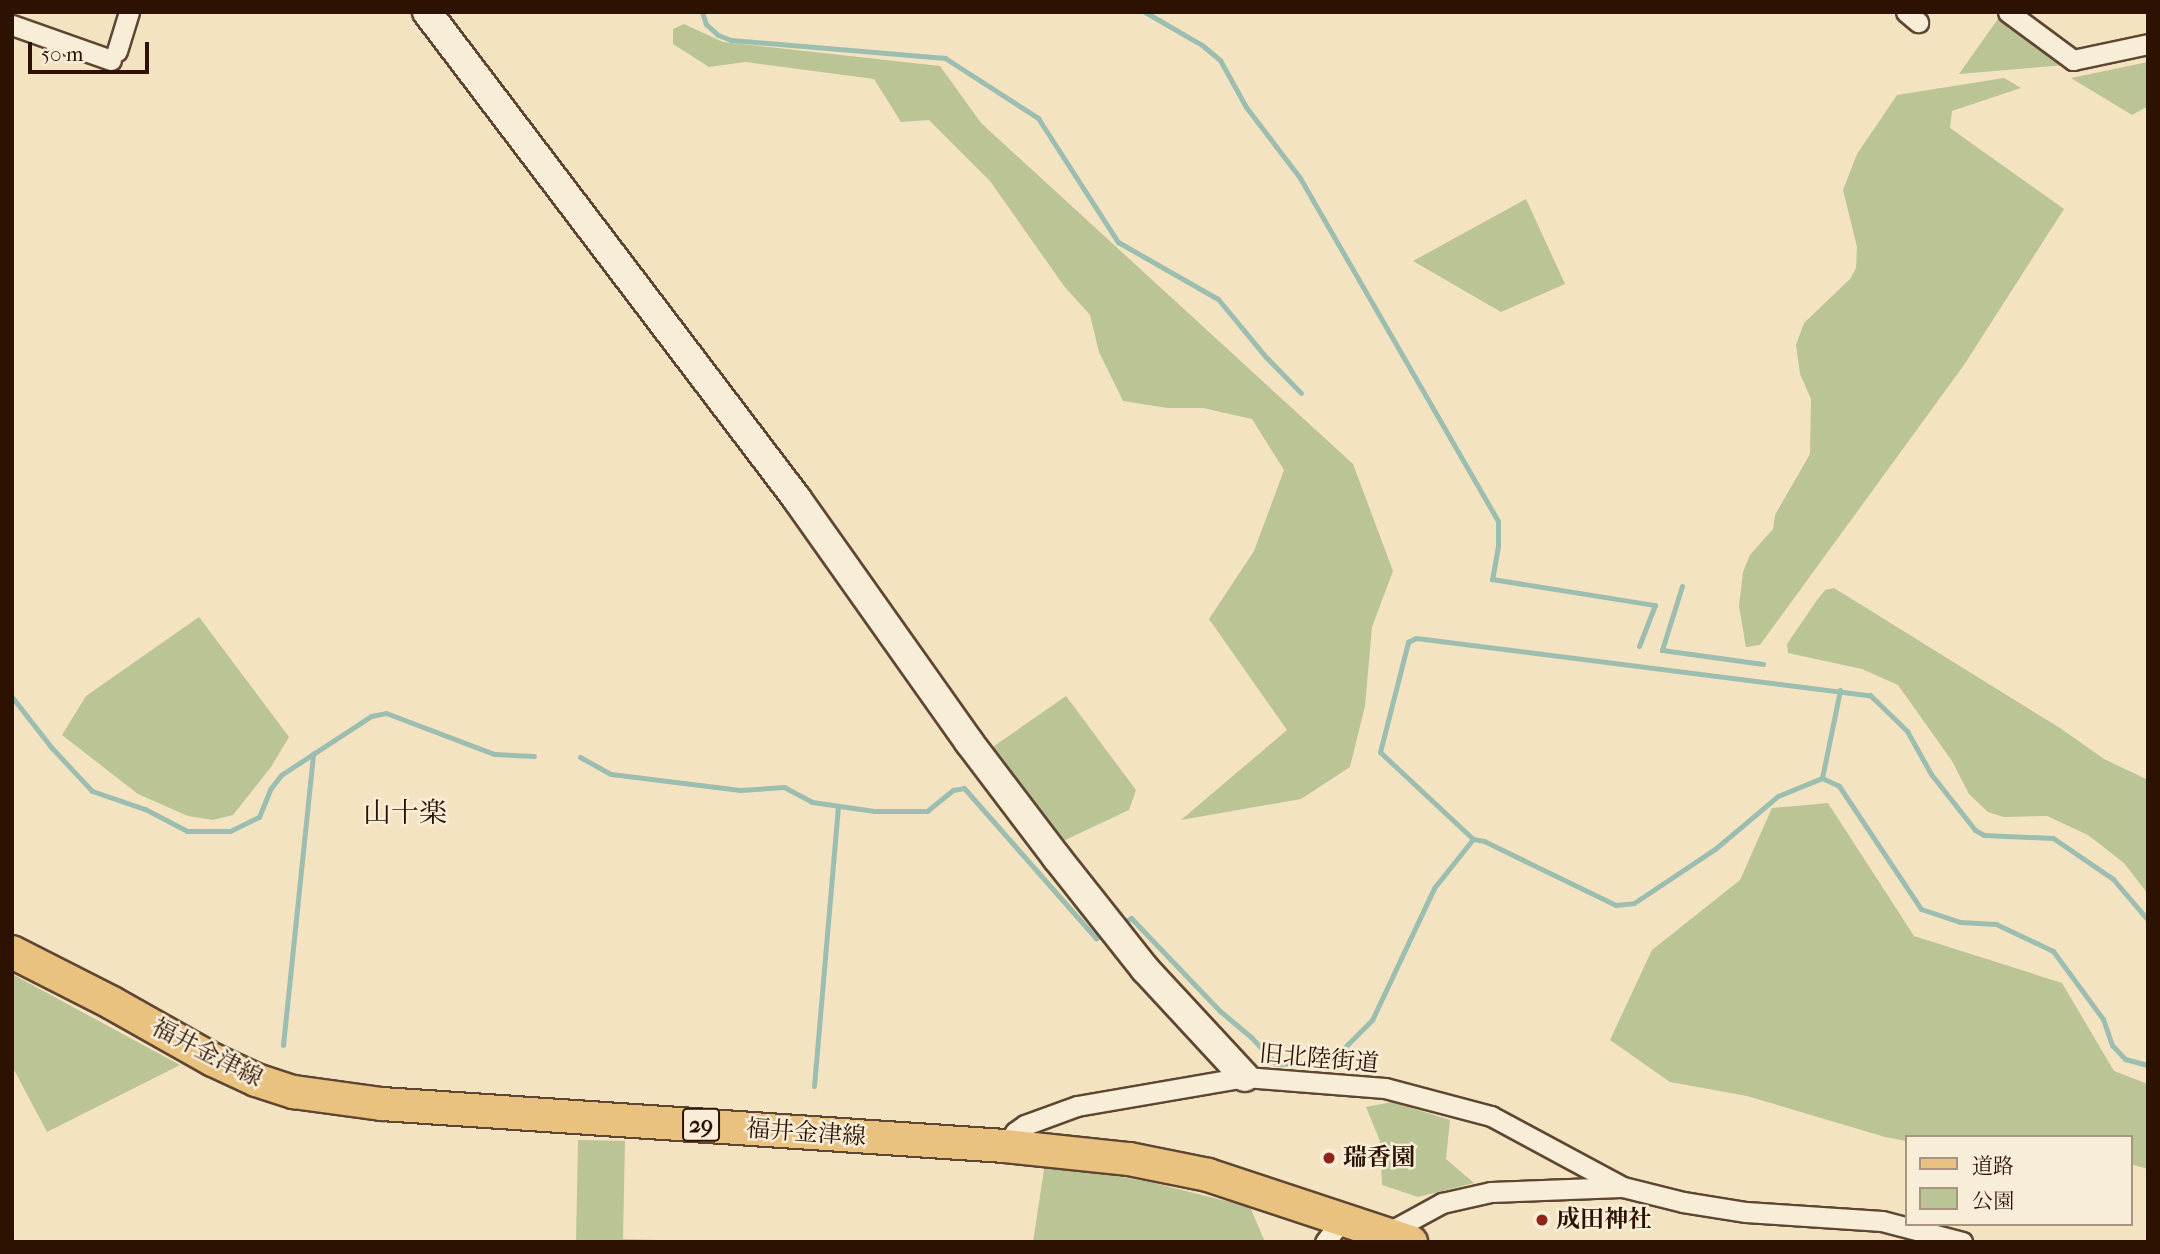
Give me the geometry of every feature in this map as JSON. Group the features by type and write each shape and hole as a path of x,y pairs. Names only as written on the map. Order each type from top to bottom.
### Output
{"main road":[{"name":"福井金津線","path":"12,952 113,1003 213,1060 256,1080 294,1092 382,1104 1005,1146 1129,1159 1192,1170 1333,1231 1399,1238"}],"street":[{"path":"12,25 114,56 129,12"},
{"path":"428,12 797,499 969,742 1057,858 1145,969 1245,1077"},
{"path":"2008,12 2073,60 2148,44"},
{"name":"旧北陸街道","path":"1005,1146 1024,1125 1077,1106 1245,1077 1385,1088 1491,1116 1623,1187 1683,1202 1746,1212 1882,1221 1962,1242"},
{"name":"旧北陸街道","path":"1399,1238 1442,1203 1492,1192 1623,1187"}],"green space":[{"path":"2000,16 2065,65 1959,74"},
{"path":"684,24 723,42 940,66 981,123 1353,464 1393,571 1372,627 1365,706 1350,767 1301,799 1181,820 1287,730 1209,619 1254,551 1284,470 1252,419 1203,408 1167,408 1123,401 1099,352 1090,315 1064,286 990,181 929,120 901,122 874,79 745,62 709,67 673,44 673,29"},
{"path":"2148,62 2148,106 2132,115 2071,78"},
{"path":"2004,78 2021,88 1952,111 1950,128 2064,209 1964,365 1760,645 1746,647 1739,606 1743,572 1750,555 1773,529 1775,515 1810,454 1811,399 1800,374 1796,345 1804,323 1850,279 1856,268 1857,247 1843,190 1857,154 1897,95"},
{"path":"1526,199 1565,284 1501,312 1413,261"},
{"path":"1834,588 2060,728 2104,759 2148,780 2148,894 2124,863 2088,835 2047,816 2004,817 1988,812 1969,794 1952,761 1898,685 1862,669 1788,653 1787,644 1815,603 1825,590"},
{"path":"199,617 289,737 271,767 233,815 213,820 188,816 138,794 62,735 86,696"},
{"path":"1066,696 1136,790 1129,810 1061,842 987,751"},
{"path":"1828,803 1914,936 2062,983 2114,1071 2148,1084 2148,1169 2132,1165 2132,1135 1904,1135 1904,1141 1885,1137 1747,1096 1670,1082 1610,1040 1652,950 1740,880 1772,808"},
{"path":"12,974 180,1065 47,1132 12,1066"},
{"path":"1392,1102 1450,1120 1446,1159 1474,1183 1418,1197 1382,1185 1380,1141 1366,1107"},
{"path":"578,1140 625,1141 623,1239 734,1242 576,1242"},
{"path":"1045,1163 1154,1183 1250,1207 1265,1242 1033,1242"}],"waterway":[{"path":"702,12 706,24 718,35 731,40 945,58 1038,118 1118,242 1218,299 1266,357 1301,393"},
{"path":"1145,12 1202,45 1220,60 1246,107 1300,178 1498,521 1498,546 1492,579 1655,605 1639,646"},
{"path":"1682,586 1662,650 1763,664"},
{"path":"1473,839 1380,752 1408,642 1416,638 1870,695 1907,731 1931,774 1975,830 1984,835 2053,838 2113,879 2148,920"},
{"path":"1822,778 1840,690"},
{"path":"12,697 51,747 92,791 145,809 187,831 230,831 259,817 271,788 281,775 371,716 386,713 494,754 534,756"},
{"path":"283,1045 313,754"},
{"path":"580,757 611,774 740,790 784,787 812,802 874,811 927,811 953,790 964,788 1096,938 1106,932"},
{"path":"1121,924 1131,918 1220,1011 1251,1037 1276,1064 1324,1062 1338,1054 1372,1020 1434,888 1473,839 1484,841 1616,905 1634,903 1715,849 1778,796 1822,778 1839,786 1921,909 1960,922 1996,924 2053,951 2103,1019 2112,1045 2125,1059 2148,1065"},
{"path":"814,1086 838,807"}],"place":[{"name":"瑞香園","path":"1329,1158"},
{"name":"成田神社","path":"1542,1220"}],"district":[{"name":"山十楽","path":"405,813"}]}
